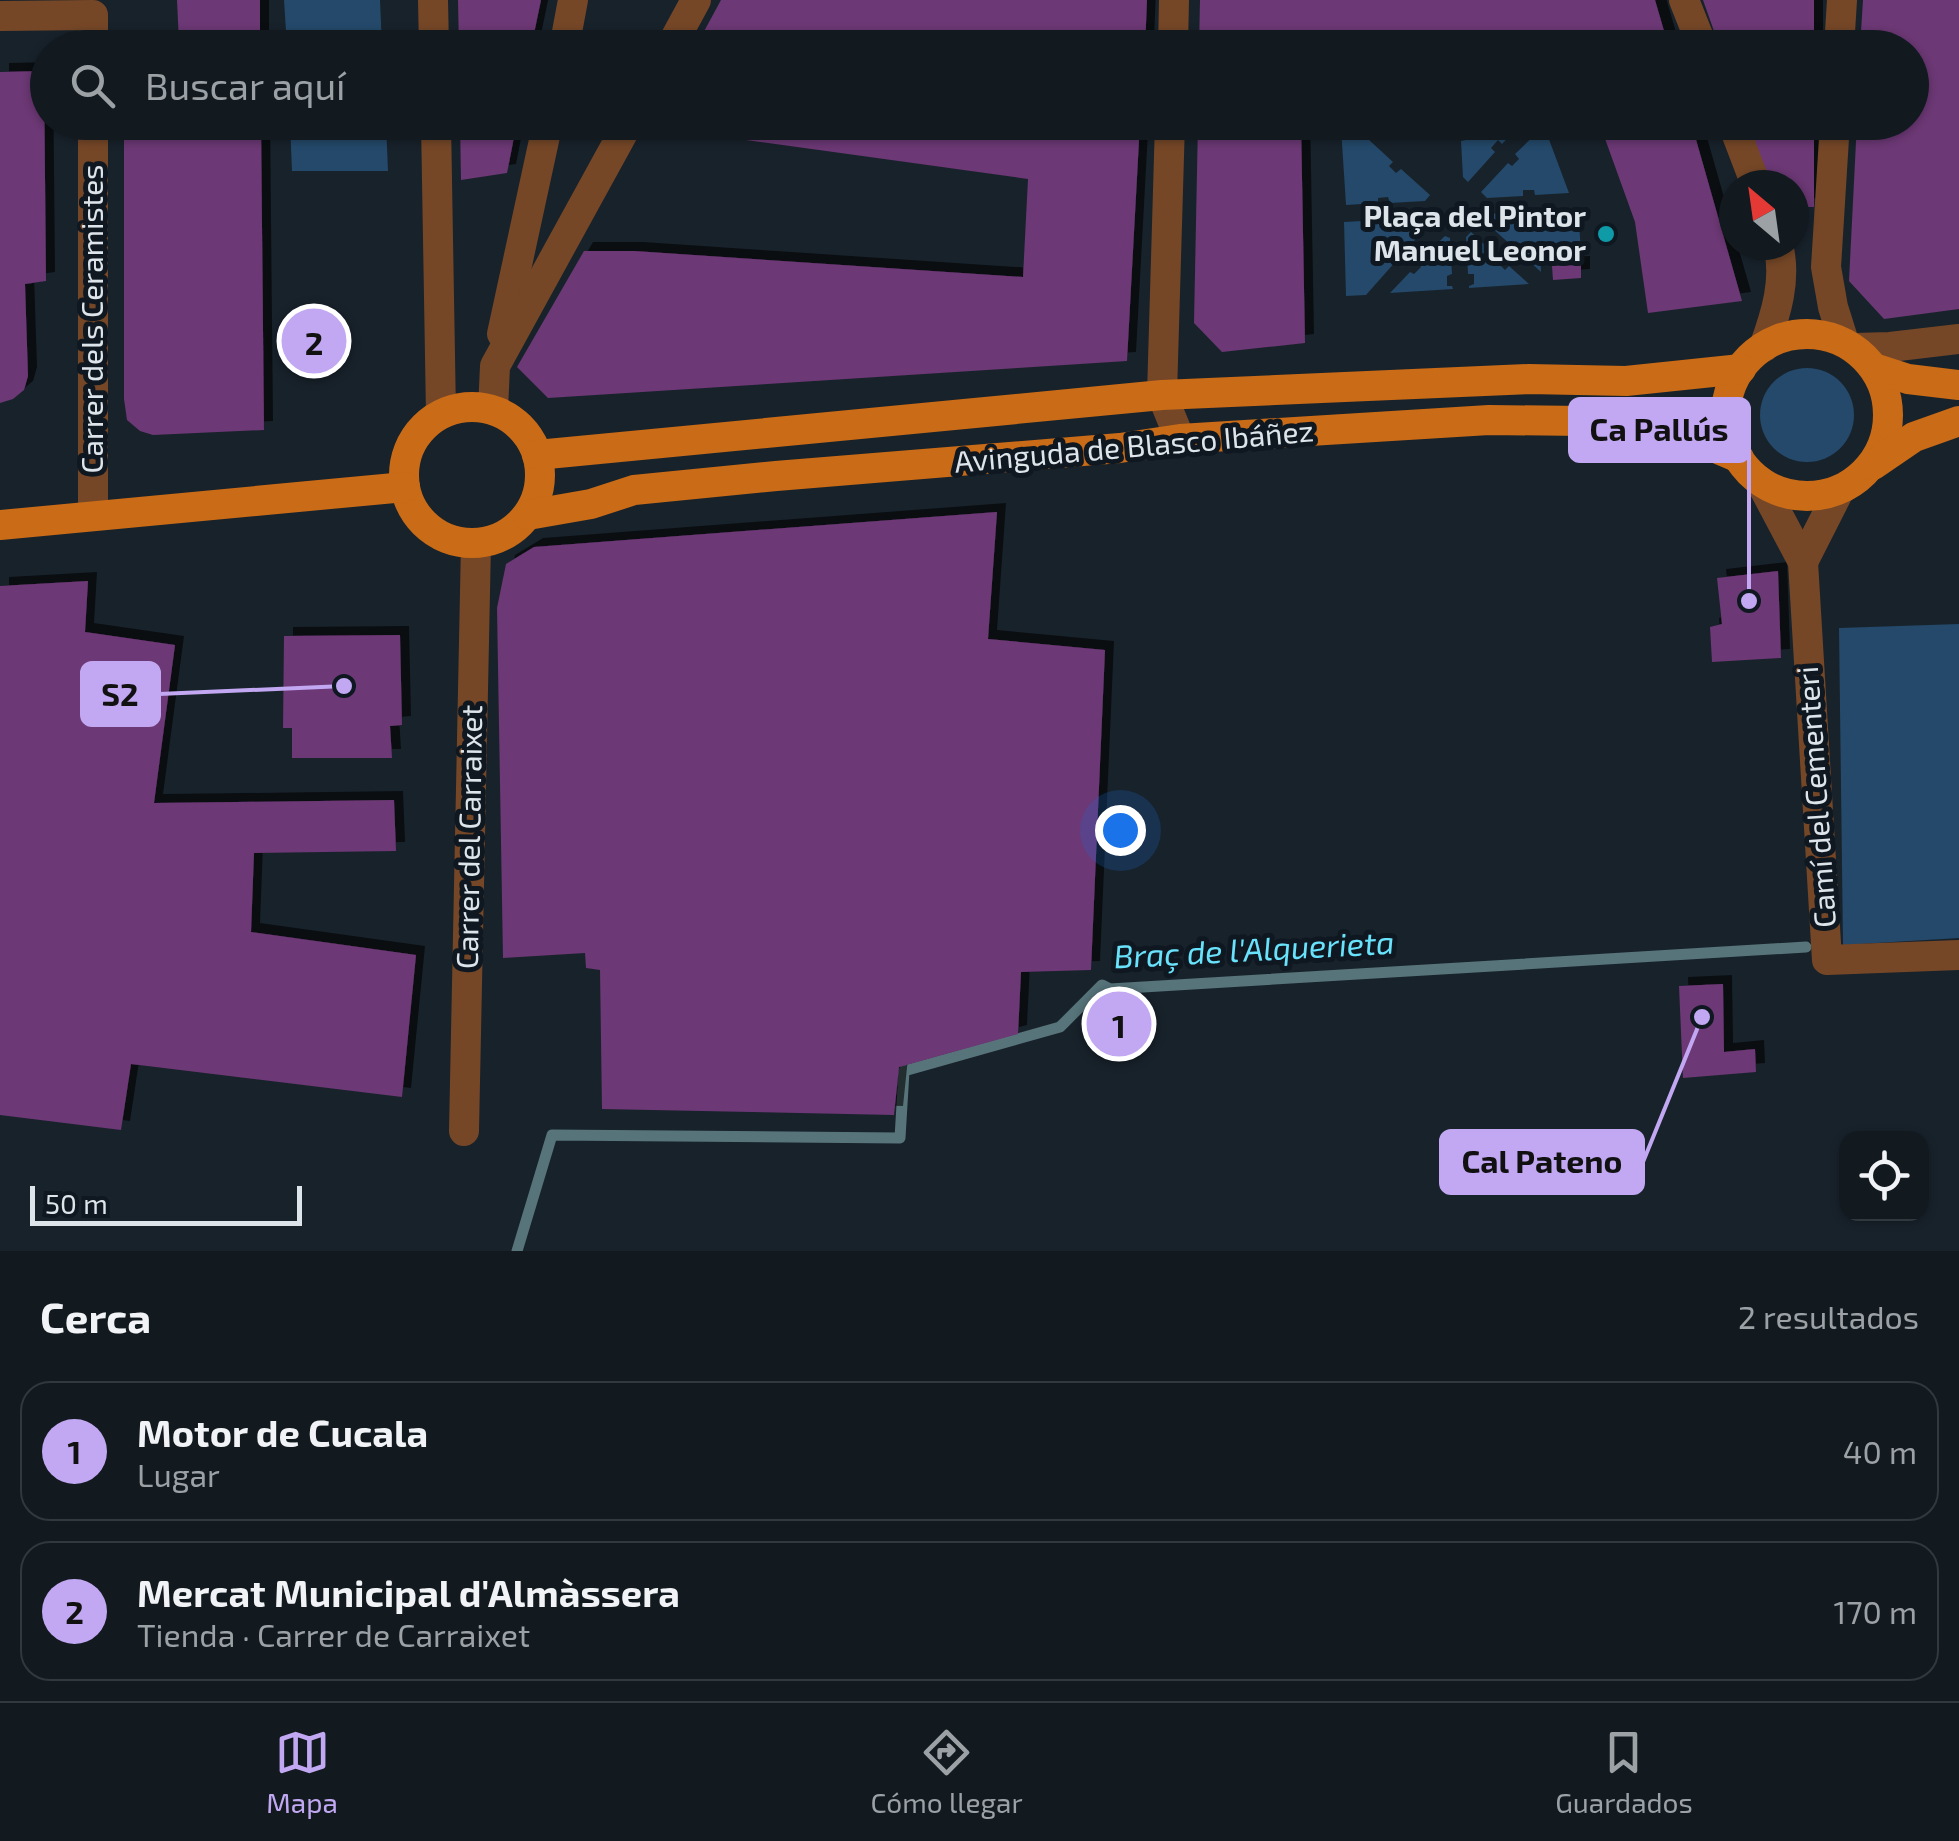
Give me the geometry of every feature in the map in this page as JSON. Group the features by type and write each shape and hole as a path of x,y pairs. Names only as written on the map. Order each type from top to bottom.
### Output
{"main road":[{"path":"1959,385 1908,378 1824,336 1803,334 1764,346 1751,356 1730,390 1726,413 1729,437 1739,458 1760,481 1786,494 1813,496 1856,480 1870,466 1914,438 1959,422"},
{"path":"1857,353 1886,392 1889,418 1883,444 1870,466"},
{"name":"Avinguda de Blasco Ibáñez","path":"538,455 1162,395 1528,379 1626,381 1741,369"},
{"path":"470,407 493,410 510,418 526,434 538,455 538,493 528,515 498,538 476,543 455,541 434,532 417,515 405,487 409,448 422,429 441,414 470,407"},
{"name":"Avinguda de Blasco Ibáñez","path":"528,515 591,504 634,490 1120,448 1180,439 1489,420 1583,420 1662,431 1739,458"},
{"path":"0,525 405,487"}],"street":[{"path":"434,0 434,30"},
{"path":"567,30 573,0"},
{"path":"680,30 696,0"},
{"path":"1173,30 1174,0"},
{"path":"1684,0 1696,30"},
{"path":"1841,30 1842,0"},
{"path":"0,16 94,15 94,30"},
{"name":"Carrer dels Ceramistes","path":"93,140 93,516"},
{"path":"436,140 441,414"},
{"path":"493,410 495,366 544,140"},
{"path":"495,366 619,140"},
{"path":"1169,140 1162,395 1180,439"},
{"path":"1739,140 1750,170"},
{"path":"1834,140 1826,267 1857,353 1959,339"},
{"path":"1764,346 1776,314 1782,260"},
{"path":"1760,481 1803,562"},
{"path":"1803,562 1840,489"},
{"name":"Carrer del Carraixet","path":"464,1131 476,543"},
{"name":"Camí del Cementeri","path":"1803,562 1828,960 1959,955"}],"shaded area":[{"path":"284,0 380,0 381,30 286,30"},
{"path":"291,140 387,140 388,171 292,171"},
{"path":"1342,140 1369,140 1393,162 1389,166 1396,173 1401,169 1430,195 1425,201 1390,203 1388,197 1378,198 1378,203 1346,205"},
{"path":"1498,140 1491,148 1495,152 1468,182 1463,177 1461,141"},
{"path":"1530,140 1549,140 1569,193 1535,195 1534,190 1523,190 1523,196 1487,198 1481,192 1508,163 1512,166 1519,159 1515,154"},
{"path":"1574,210 1581,251 1540,254 1541,272 1520,253 1523,250 1516,242 1512,246 1482,219 1487,214 1524,212 1525,218 1535,217 1536,211"},
{"path":"1427,217 1431,222 1405,251 1400,249 1394,256 1397,260 1366,295 1346,296 1344,222 1379,220 1379,225 1389,225 1390,220"},
{"path":"1471,232 1500,259 1498,263 1505,270 1509,266 1529,284 1469,288 1474,284 1474,274 1468,274 1466,237"},
{"path":"1445,236 1450,238 1452,274 1447,276 1447,286 1453,289 1390,293 1410,272 1414,274 1421,267 1418,262"},
{"path":"1807,368 1825,372 1840,382 1850,397 1854,415 1850,433 1840,448 1825,458 1807,462 1789,458 1774,448 1764,433 1760,415 1764,397 1774,382 1789,372"},
{"path":"1959,624 1959,938 1843,945 1839,628"}],"building":[{"path":"177,0 260,0 260,30 178,30"},
{"path":"458,0 541,0 535,30 459,30"},
{"path":"721,0 1147,0 1146,30 705,30"},
{"path":"1200,0 1655,0 1664,30 1199,30"},
{"path":"1703,0 1814,0 1814,30 1714,30"},
{"path":"1863,0 1959,0 1959,309 1884,319 1849,281 1856,140 1929,140 1929,30 1861,30"},
{"path":"30,71 30,140 45,140 46,281 25,284 28,376 24,390 0,403 0,72"},
{"path":"124,140 261,140 264,430 153,435 140,431 127,420"},
{"path":"460,140 513,140 507,173 461,180"},
{"path":"746,140 1139,140 1127,361 548,398 517,367 584,251 1023,277 1028,179"},
{"path":"1198,140 1301,140 1305,343 1222,352 1194,323"},
{"path":"1605,140 1696,140 1719,220 1719,260 1730,260 1742,301 1648,313 1635,222"},
{"path":"1753,140 1814,140 1814,207 1809,207 1809,170 1764,170"},
{"path":"1581,265 1581,278 1553,280 1552,266"},
{"path":"997,512 988,639 1105,650 1091,970 1021,972 1018,1034 899,1067 894,1115 602,1109 600,970 586,968 585,953 503,958 497,608 506,564 534,547"},
{"path":"1778,571 1781,658 1712,662 1710,627 1722,624 1717,578"},
{"path":"88,581 85,632 175,645 154,803 394,800 396,851 254,853 251,932 416,955 402,1097 131,1064 121,1130 0,1115 0,586"},
{"path":"400,635 402,725 390,726 392,758 292,758 292,728 283,728 284,636"},
{"path":"1723,984 1724,1052 1755,1049 1756,1072 1683,1078 1679,986"},
{"path":"1136,1013 1139,1033 1100,1034 1100,1016"}],"waterway":[{"name":"Braç de l'Alquerieta","path":"517,1251 552,1135 900,1138 904,1071 1060,1027 1102,985 1110,989 1806,947"}],"place":[{"name":"Plaça del Pintor Manuel Leonor","path":"1606,234"},
{"name":"Mercat Municipal d'Almàssera","path":"314,341"},
{"name":"Ca Pallús","path":"1749,601"},
{"name":"S2","path":"344,686"},
{"name":"Cal Pateno","path":"1702,1017"},
{"name":"Motor de Cucala","path":"1119,1024"}]}
